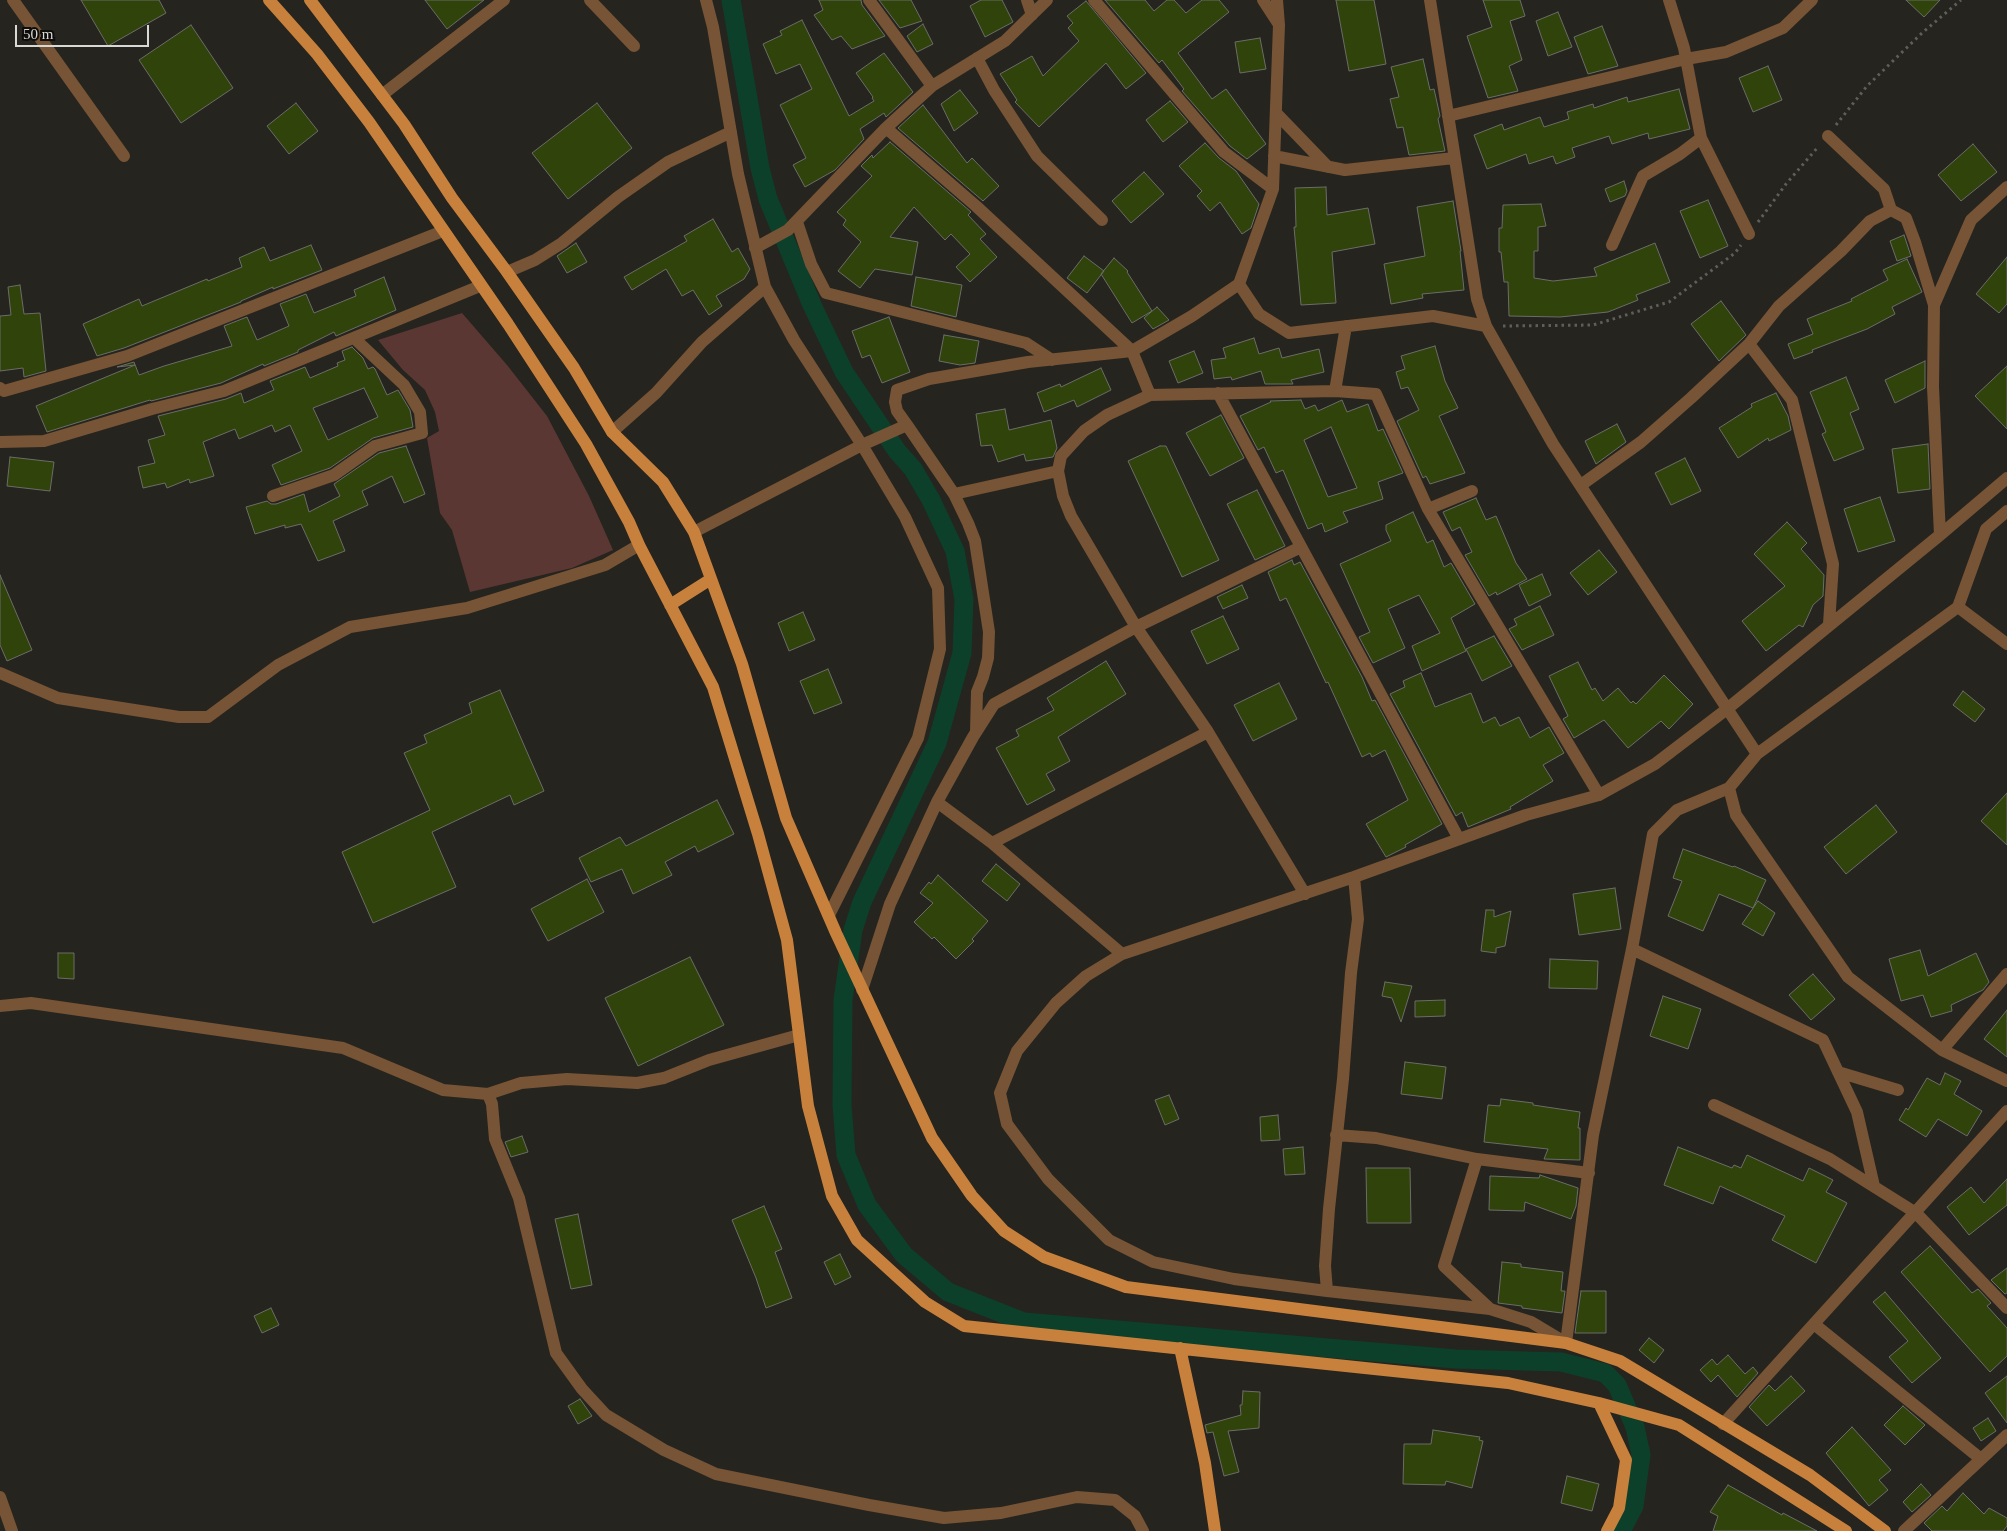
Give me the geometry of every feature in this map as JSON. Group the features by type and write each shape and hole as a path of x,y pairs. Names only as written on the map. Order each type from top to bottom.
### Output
{"main road":[{"path":"269,0 317,54 369,122 480,286 508,324 586,444 629,522 712,687 758,834 787,940 808,1106 832,1196 857,1240 925,1302 964,1326 1508,1383 1599,1403 1679,1425 1846,1531"},
{"path":"310,0 404,124 452,198 507,272 574,368 612,432 663,482 694,532 742,664 786,818 843,949 932,1138 972,1196 1004,1231 1044,1256 1126,1287 1566,1343 1620,1361 1810,1475 1885,1531"},
{"path":"670,605 711,579"},
{"path":"1180,1348 1205,1463 1215,1531"},
{"path":"1599,1403 1626,1460 1619,1508 1607,1531"}],"street":[{"path":"13,0 124,156"},
{"path":"382,95 504,0"},
{"path":"590,0 634,46"},
{"path":"706,0 713,27 738,174 765,287 794,340 862,445 905,516 938,588 940,649 918,738 829,914"},
{"path":"869,0 932,86"},
{"path":"1026,0 1032,14"},
{"path":"755,248 792,226 886,128 932,86 1005,41 1047,0"},
{"path":"1094,0 1224,152 1273,189"},
{"path":"1263,0 1280,25"},
{"path":"976,732 977,692 988,658 989,632 975,541 954,494 903,427 895,402 897,390 929,379 1052,360 1132,351 1192,316 1239,284 1273,189 1280,25 1277,0"},
{"path":"1430,0 1477,299 1486,326 1553,444 1757,754"},
{"path":"1669,0 1680,29 1701,138 1749,234"},
{"path":"1448,116 1686,59 1726,52 1783,28 1812,0"},
{"path":"977,58 994,90 1037,156 1102,220"},
{"path":"1276,114 1328,167"},
{"path":"886,128 976,206 1132,351 1150,394"},
{"path":"507,272 535,260 562,243 618,197 668,162 731,132"},
{"path":"1828,136 1884,189 1890,210 1906,218 1916,242 1934,305 1933,387 1940,535"},
{"path":"1612,245 1643,176 1680,154 1701,138"},
{"path":"1274,156 1345,170 1454,158"},
{"path":"1934,305 1970,220 2007,187"},
{"path":"1581,485 1641,442 1749,344 1779,306 1841,251 1870,220 1890,210"},
{"path":"792,226 826,293 1026,343 1052,360"},
{"path":"0,388 4,391 127,356 443,231"},
{"path":"1239,284 1259,314 1288,333 1433,316 1486,326"},
{"path":"0,442 44,441 152,409 224,391 480,286"},
{"path":"612,432 656,393 702,342 765,287"},
{"path":"1335,391 1346,326"},
{"path":"273,496 334,475 375,446 422,433 420,412 404,385 355,338"},
{"path":"1749,344 1792,400 1833,564 1829,624"},
{"path":"1304,894 1208,732 1136,626 1071,516 1063,496 1058,471 1061,456 1084,432 1107,415 1150,394 1335,391 1376,394 1428,509 1599,795"},
{"path":"1218,392 1460,839"},
{"path":"694,532 862,445 903,427"},
{"path":"954,494 1058,471"},
{"path":"2007,478 1940,535 1656,764 1599,795 1526,815 1354,877 1122,954 1086,976 1056,1003 1017,1052 1000,1093 1007,1124 1048,1179 1109,1240 1153,1262 1234,1278 1326,1291 1490,1308 1532,1322 1566,1343 1593,1135 1632,949 1652,834 1677,810 1729,788 1757,754 1958,607 1986,529 2007,511"},
{"path":"1428,509 1472,491"},
{"path":"0,673 58,698 179,718 208,717 278,665 350,627 466,608 605,565 639,545"},
{"path":"861,985 890,904 938,802 976,732 994,704 1136,626 1301,547"},
{"path":"1958,607 2007,644"},
{"path":"992,843 1208,732"},
{"path":"1729,788 1736,815 1848,977 1942,1050 2007,1081"},
{"path":"938,802 992,843 1122,954"},
{"path":"1326,1291 1328,1209 1358,919 1354,877"},
{"path":"1632,949 1823,1040 1857,1112 1874,1186"},
{"path":"1942,1050 2007,974"},
{"path":"0,1006 31,1003 343,1048 443,1090 488,1094 521,1083 567,1079 646,1082 664,1078 709,1060 799,1035"},
{"path":"1838,1072 1898,1090"},
{"path":"488,1094 492,1104 495,1139 519,1198 556,1353 582,1390 606,1416 664,1450 716,1474 944,1518 1001,1513 1077,1496 1115,1500 1135,1516 1143,1531"},
{"path":"1714,1105 1830,1159 1916,1212 2007,1308"},
{"path":"1723,1424 2007,1111"},
{"path":"1336,1136 1376,1138 1477,1159 1588,1174"},
{"path":"1477,1159 1444,1266 1490,1308"},
{"path":"1814,1324 1981,1459"},
{"path":"1904,1531 2007,1435"},
{"path":"0,1497 12,1531"}],"shaded area":[{"path":"462,313 507,365 547,416 589,496 613,550 572,568 470,592 452,530 440,513 427,438 439,431 435,412 425,390 403,370 378,340"}],"building":[{"path":"81,0 159,0 166,13 108,46"},
{"path":"425,0 484,0 447,29"},
{"path":"819,0 861,0 862,5 885,36 852,49 841,36 832,40 814,15 823,10"},
{"path":"879,0 911,0 922,21 900,28"},
{"path":"981,0 1002,0 1013,22 985,37 970,6"},
{"path":"1105,0 1145,0 1154,11 1167,0 1174,0 1186,13 1202,0 1219,0 1229,12 1178,53 1212,99 1226,89 1266,144 1247,159 1230,146 1182,91 1184,89 1162,60 1159,63"},
{"path":"1336,0 1374,0 1386,64 1349,71"},
{"path":"1483,0 1520,0 1525,16 1510,21 1522,60 1509,66 1518,91 1488,98 1467,36 1492,27"},
{"path":"1906,0 1940,0 1924,17"},
{"path":"1086,1 1146,73 1126,89 1106,63 1039,127 1015,102 1017,100 1000,74 1032,56 1043,76 1079,41 1068,28 1073,23 1067,16"},
{"path":"1558,12 1572,47 1548,56 1536,21"},
{"path":"802,20 849,116 874,101 856,73 884,53 913,92 886,117 884,113 860,129 864,139 835,170 805,187 793,165 806,158 780,105 812,89 800,64 776,74 763,44 782,35 780,31"},
{"path":"923,24 933,44 917,52 907,36"},
{"path":"191,25 233,88 181,123 139,60"},
{"path":"1602,26 1618,66 1588,74 1574,37"},
{"path":"1260,38 1266,69 1240,73 1235,42"},
{"path":"1423,59 1430,90 1434,89 1445,151 1409,155 1403,127 1397,128 1390,99 1399,97 1391,67"},
{"path":"1768,66 1782,100 1753,112 1739,78"},
{"path":"1679,89 1690,129 1649,139 1648,133 1612,144 1609,136 1572,148 1575,157 1556,164 1553,156 1529,164 1526,154 1487,169 1474,135 1502,124 1504,130 1540,117 1544,127 1569,119 1567,112 1593,104 1594,108 1627,97 1628,102"},
{"path":"960,90 978,113 954,131 941,104"},
{"path":"1170,101 1188,122 1163,142 1146,120"},
{"path":"296,103 318,131 289,154 267,126"},
{"path":"597,103 632,148 568,199 532,153"},
{"path":"923,105 967,163 972,158 999,186 983,201 898,128"},
{"path":"890,142 971,212 968,215 986,234 980,239 997,257 970,282 956,267 970,254 951,234 945,240 914,207 890,237 918,242 912,275 875,269 860,288 838,271 861,242 843,225 846,220 837,212 872,176 861,166"},
{"path":"1205,143 1219,158 1236,171 1259,204 1251,228 1242,234 1220,202 1210,211 1197,196 1202,191 1179,166"},
{"path":"1973,144 1997,172 1961,201 1938,175"},
{"path":"1144,172 1164,194 1131,223 1112,201"},
{"path":"1624,181 1627,191 1625,196 1610,202 1605,189"},
{"path":"1326,187 1327,215 1368,208 1375,244 1332,252 1336,303 1301,305 1294,227 1296,227 1295,188"},
{"path":"1708,200 1728,246 1700,258 1680,211"},
{"path":"1453,201 1461,251 1464,290 1422,294 1423,298 1391,304 1384,264 1425,256 1417,207"},
{"path":"1541,204 1546,226 1538,227 1538,251 1534,251 1534,278 1553,281 1597,276 1594,268 1655,243 1670,282 1636,295 1638,300 1608,312 1560,317 1509,316 1508,282 1504,282 1501,252 1499,252 1499,228 1502,228 1503,205"},
{"path":"713,219 732,252 738,248 750,269 744,279 716,296 722,306 709,315 693,290 682,296 666,269 632,290 624,277 687,241 684,236"},
{"path":"1904,235 1911,256 1897,261 1890,241"},
{"path":"576,243 587,262 567,273 557,256"},
{"path":"311,245 322,270 273,289 273,287 241,302 124,348 97,356 83,324 139,299 142,306 207,279 208,281 242,267 239,258 264,247 270,261"},
{"path":"1084,256 1104,271 1087,293 1067,278"},
{"path":"2007,257 2007,304 1999,313 1976,294"},
{"path":"1114,258 1128,271 1152,311 1132,323 1101,274"},
{"path":"1907,259 1922,292 1892,307 1895,314 1867,329 1794,359 1788,344 1813,334 1807,319 1852,301 1851,299 1888,280 1883,270"},
{"path":"384,277 396,310 336,336 334,332 298,350 298,352 264,366 263,364 221,383 150,400 47,432 36,406 135,365 117,367 134,362 139,375 232,346 224,326 247,317 257,340 289,326 280,304 306,294 314,313 356,296 354,290"},
{"path":"916,277 962,285 956,317 911,306"},
{"path":"20,285 24,314 40,313 46,371 24,377 23,368 0,371 0,316 11,315 8,287"},
{"path":"1721,301 1746,335 1719,361 1691,324"},
{"path":"1157,307 1169,320 1153,329 1144,318"},
{"path":"889,317 910,372 882,383 870,355 862,358 852,331"},
{"path":"944,335 979,341 975,363 960,365 939,361"},
{"path":"1254,338 1259,354 1279,348 1282,358 1319,349 1324,372 1291,380 1293,384 1265,384 1261,371 1232,380 1231,377 1214,379 1211,360 1226,358 1223,348"},
{"path":"1435,346 1445,381 1458,408 1439,416 1465,473 1430,484 1426,476 1423,478 1397,421 1419,410 1408,387 1401,389 1396,372 1405,369 1401,356"},
{"path":"352,347 363,358 368,369 373,367 387,395 398,390 410,410 413,427 373,438 330,468 281,485 272,465 302,451 290,425 275,432 272,425 239,439 235,429 203,442 214,476 190,483 189,479 167,488 165,483 143,488 138,467 155,463 148,440 165,435 158,416 226,399 241,393 244,403 274,390 270,381 305,367 310,378 338,366 337,363 345,360 342,351","holes":["364,388 378,417 328,440 313,408"]},
{"path":"1194,351 1203,373 1178,383 1169,361"},
{"path":"1925,361 1925,388 1895,403 1885,380"},
{"path":"2007,366 2007,429 1975,396"},
{"path":"1101,368 1111,390 1077,407 1074,400 1044,412 1037,393 1060,384 1061,387"},
{"path":"1846,377 1859,409 1850,413 1864,449 1834,461 1822,434 1826,432 1810,392"},
{"path":"1776,393 1788,416 1791,430 1769,441 1768,438 1738,458 1719,428 1752,407 1751,404"},
{"path":"1301,400 1305,409 1315,405 1318,411 1342,400 1347,412 1368,404 1378,431 1383,429 1403,473 1378,482 1383,499 1343,512 1348,522 1325,532 1322,523 1308,529 1283,470 1276,473 1264,447 1258,450 1240,416 1270,401","holes":["1331,427 1357,488 1328,497 1304,440"]},
{"path":"1005,409 1009,430 1051,420 1057,448 1053,457 1026,461 1024,454 998,462 992,445 981,446 976,414"},
{"path":"1221,415 1244,458 1210,476 1186,433"},
{"path":"1617,424 1626,442 1596,464 1585,441"},
{"path":"1928,444 1930,489 1898,493 1892,449"},
{"path":"406,446 425,494 404,503 392,476 362,491 368,505 333,521 345,551 318,561 301,524 285,528 285,525 255,534 246,507 267,501 271,504 276,504 304,494 309,512 340,496 334,484 379,453"},
{"path":"1160,446 1166,446 1219,560 1182,577 1128,461"},
{"path":"10,457 54,462 50,491 7,486"},
{"path":"1685,458 1701,491 1671,505 1655,473"},
{"path":"1257,490 1285,546 1255,560 1227,504"},
{"path":"1880,497 1895,541 1858,552 1844,509"},
{"path":"1476,498 1486,520 1496,516 1516,563 1527,579 1497,595 1496,592 1489,596 1465,555 1472,552 1460,527 1452,531 1443,512"},
{"path":"1413,512 1427,543 1433,540 1444,567 1451,563 1475,604 1451,618 1466,651 1422,671 1412,646 1440,633 1419,595 1388,609 1405,648 1373,663 1359,637 1370,632 1340,564 1391,541 1386,525"},
{"path":"1787,522 1807,543 1801,549 1824,575 1823,596 1813,605 1803,627 1799,625 1766,651 1742,621 1785,586 1754,554"},
{"path":"1599,550 1617,572 1588,595 1570,573"},
{"path":"1292,560 1294,565 1300,562 1362,677 1372,701 1375,700 1442,824 1405,845 1406,847 1386,857 1366,824 1408,800 1385,750 1372,757 1370,753 1362,757 1328,682 1326,683 1286,598 1280,601 1268,572"},
{"path":"1542,574 1551,595 1529,606 1519,585"},
{"path":"0,575 32,650 7,661 0,645"},
{"path":"1242,585 1248,598 1223,609 1217,597"},
{"path":"1540,606 1554,635 1522,650 1509,629 1517,625 1514,619"},
{"path":"803,612 815,640 789,651 778,623"},
{"path":"1223,616 1239,649 1207,664 1191,631"},
{"path":"1494,636 1512,666 1482,681 1466,649"},
{"path":"1106,661 1126,694 1058,737 1070,761 1046,774 1055,790 1027,805 996,748 1019,736 1016,730 1054,710 1047,698"},
{"path":"1578,662 1592,690 1595,688 1603,701 1618,688 1631,703 1633,701 1636,704 1664,675 1693,704 1669,729 1661,721 1628,748 1604,720 1574,738 1563,719 1568,716 1549,676"},
{"path":"828,669 842,703 814,714 800,681"},
{"path":"1421,673 1435,707 1471,693 1483,723 1495,717 1500,726 1519,717 1530,738 1549,727 1564,753 1543,765 1553,781 1510,807 1511,809 1468,827 1462,812 1456,816 1390,694 1405,687 1403,681"},
{"path":"1279,683 1297,719 1253,741 1234,705"},
{"path":"500,690 544,791 514,805 510,795 432,832 456,887 373,923 342,852 430,810 404,753 427,743 424,735 472,713 469,703"},
{"path":"1963,691 1985,709 1975,722 1953,705"},
{"path":"2007,793 2007,845 1981,821"},
{"path":"717,800 734,834 698,852 695,846 665,862 672,875 633,894 622,869 591,882 579,858 620,837 626,846"},
{"path":"1876,805 1897,832 1846,874 1824,847"},
{"path":"1683,849 1734,866 1766,880 1753,908 1719,894 1703,931 1668,916 1682,881 1673,878"},
{"path":"996,864 1020,884 1007,901 982,881"},
{"path":"938,875 988,921 972,939 974,941 956,959 934,937 932,939 914,922 933,903 920,893"},
{"path":"587,879 604,912 548,941 531,909"},
{"path":"1615,888 1621,929 1579,935 1573,894"},
{"path":"1758,901 1775,913 1763,936 1742,924"},
{"path":"1486,910 1494,910 1494,917 1511,911 1505,946 1496,948 1496,953 1481,951"},
{"path":"1920,950 1928,976 1976,953 1989,982 1983,990 1951,1005 1952,1011 1931,1017 1923,995 1901,1001 1889,959"},
{"path":"58,953 74,953 74,979 58,978"},
{"path":"690,957 724,1025 638,1066 605,998"},
{"path":"1550,959 1598,961 1597,989 1549,988"},
{"path":"1813,974 1835,999 1811,1020 1789,995"},
{"path":"1385,982 1412,986 1401,1022 1392,998 1382,996"},
{"path":"1663,996 1701,1009 1688,1049 1650,1036"},
{"path":"1445,1000 1445,1016 1415,1017 1415,1001"},
{"path":"2007,1010 2007,1057 1984,1039"},
{"path":"1405,1062 1446,1067 1442,1099 1401,1094"},
{"path":"1945,1073 1961,1081 1954,1094 1982,1111 1967,1136 1938,1119 1926,1137 1899,1120 1906,1108 1908,1110 1927,1078 1940,1085"},
{"path":"1169,1095 1179,1119 1165,1125 1155,1100"},
{"path":"1501,1099 1580,1112 1578,1128 1580,1128 1580,1160 1544,1159 1548,1149 1484,1142 1488,1105 1500,1106"},
{"path":"1278,1115 1280,1140 1261,1141 1260,1117"},
{"path":"522,1136 528,1152 511,1157 505,1142"},
{"path":"1303,1147 1305,1174 1285,1175 1283,1149"},
{"path":"1678,1147 1732,1168 1734,1165 1741,1168 1747,1155 1803,1181 1809,1168 1833,1180 1826,1192 1847,1203 1816,1263 1772,1240 1785,1216 1720,1186 1713,1204 1664,1185"},
{"path":"1366,1168 1410,1168 1411,1223 1367,1223"},
{"path":"1540,1175 1578,1188 1576,1206 1571,1219 1525,1202 1524,1211 1489,1210 1490,1176 1539,1178"},
{"path":"2007,1179 2007,1205 1969,1235 1947,1207 1971,1187 1984,1203"},
{"path":"764,1206 782,1249 775,1252 792,1298 766,1308 732,1220"},
{"path":"578,1214 592,1285 571,1289 555,1219"},
{"path":"1930,1246 1972,1293 1978,1289 1991,1303 1987,1306 2007,1328 2007,1356 1990,1372 1901,1272"},
{"path":"840,1254 851,1277 835,1285 824,1262"},
{"path":"1502,1262 1521,1264 1521,1267 1563,1272 1561,1291 1565,1291 1562,1313 1498,1303"},
{"path":"2007,1268 2007,1293 2005,1294 1991,1280"},
{"path":"1581,1291 1606,1291 1606,1333 1575,1333"},
{"path":"1885,1292 1941,1358 1912,1383 1889,1357 1908,1341 1873,1302"},
{"path":"271,1308 279,1325 262,1333 254,1316"},
{"path":"1649,1338 1664,1350 1654,1363 1639,1350"},
{"path":"1728,1355 1745,1374 1753,1367 1758,1373 1737,1397 1718,1375 1711,1382 1700,1370 1712,1359 1717,1365"},
{"path":"1791,1376 1805,1391 1767,1426 1749,1407 1769,1385 1775,1391"},
{"path":"2007,1376 2007,1423 1985,1393"},
{"path":"1243,1391 1260,1392 1259,1428 1228,1431 1239,1472 1224,1476 1213,1432 1207,1433 1205,1425 1241,1415 1240,1405 1242,1405"},
{"path":"580,1399 592,1416 578,1424 568,1406"},
{"path":"1903,1406 1925,1425 1905,1445 1884,1425"},
{"path":"1988,1418 1996,1431 1981,1441 1973,1428"},
{"path":"1852,1427 1891,1470 1879,1480 1888,1490 1869,1506 1826,1453"},
{"path":"1433,1430 1480,1437 1479,1440 1483,1441 1472,1488 1446,1481 1445,1485 1403,1484 1404,1444 1431,1444"},
{"path":"1567,1476 1599,1484 1592,1511 1561,1503"},
{"path":"1921,1484 1931,1495 1912,1512 1903,1502"},
{"path":"1728,1485 1782,1515 1783,1513 1817,1531 1713,1531 1718,1516 1710,1512"},
{"path":"1963,1493 1984,1514 1989,1508 2007,1518 2007,1526 2003,1531 1932,1531 1924,1523 1942,1506 1947,1511"}],"waterway":[{"path":"731,0 760,168 768,199 812,305 844,372 897,451 913,469 931,500 955,551 964,599 962,653 937,743 862,902 853,930 843,1000 842,1105 846,1155 867,1205 904,1255 948,1292 1024,1322 1456,1359 1561,1362 1605,1373 1617,1385 1635,1427 1641,1455 1634,1506 1621,1531"}]}
